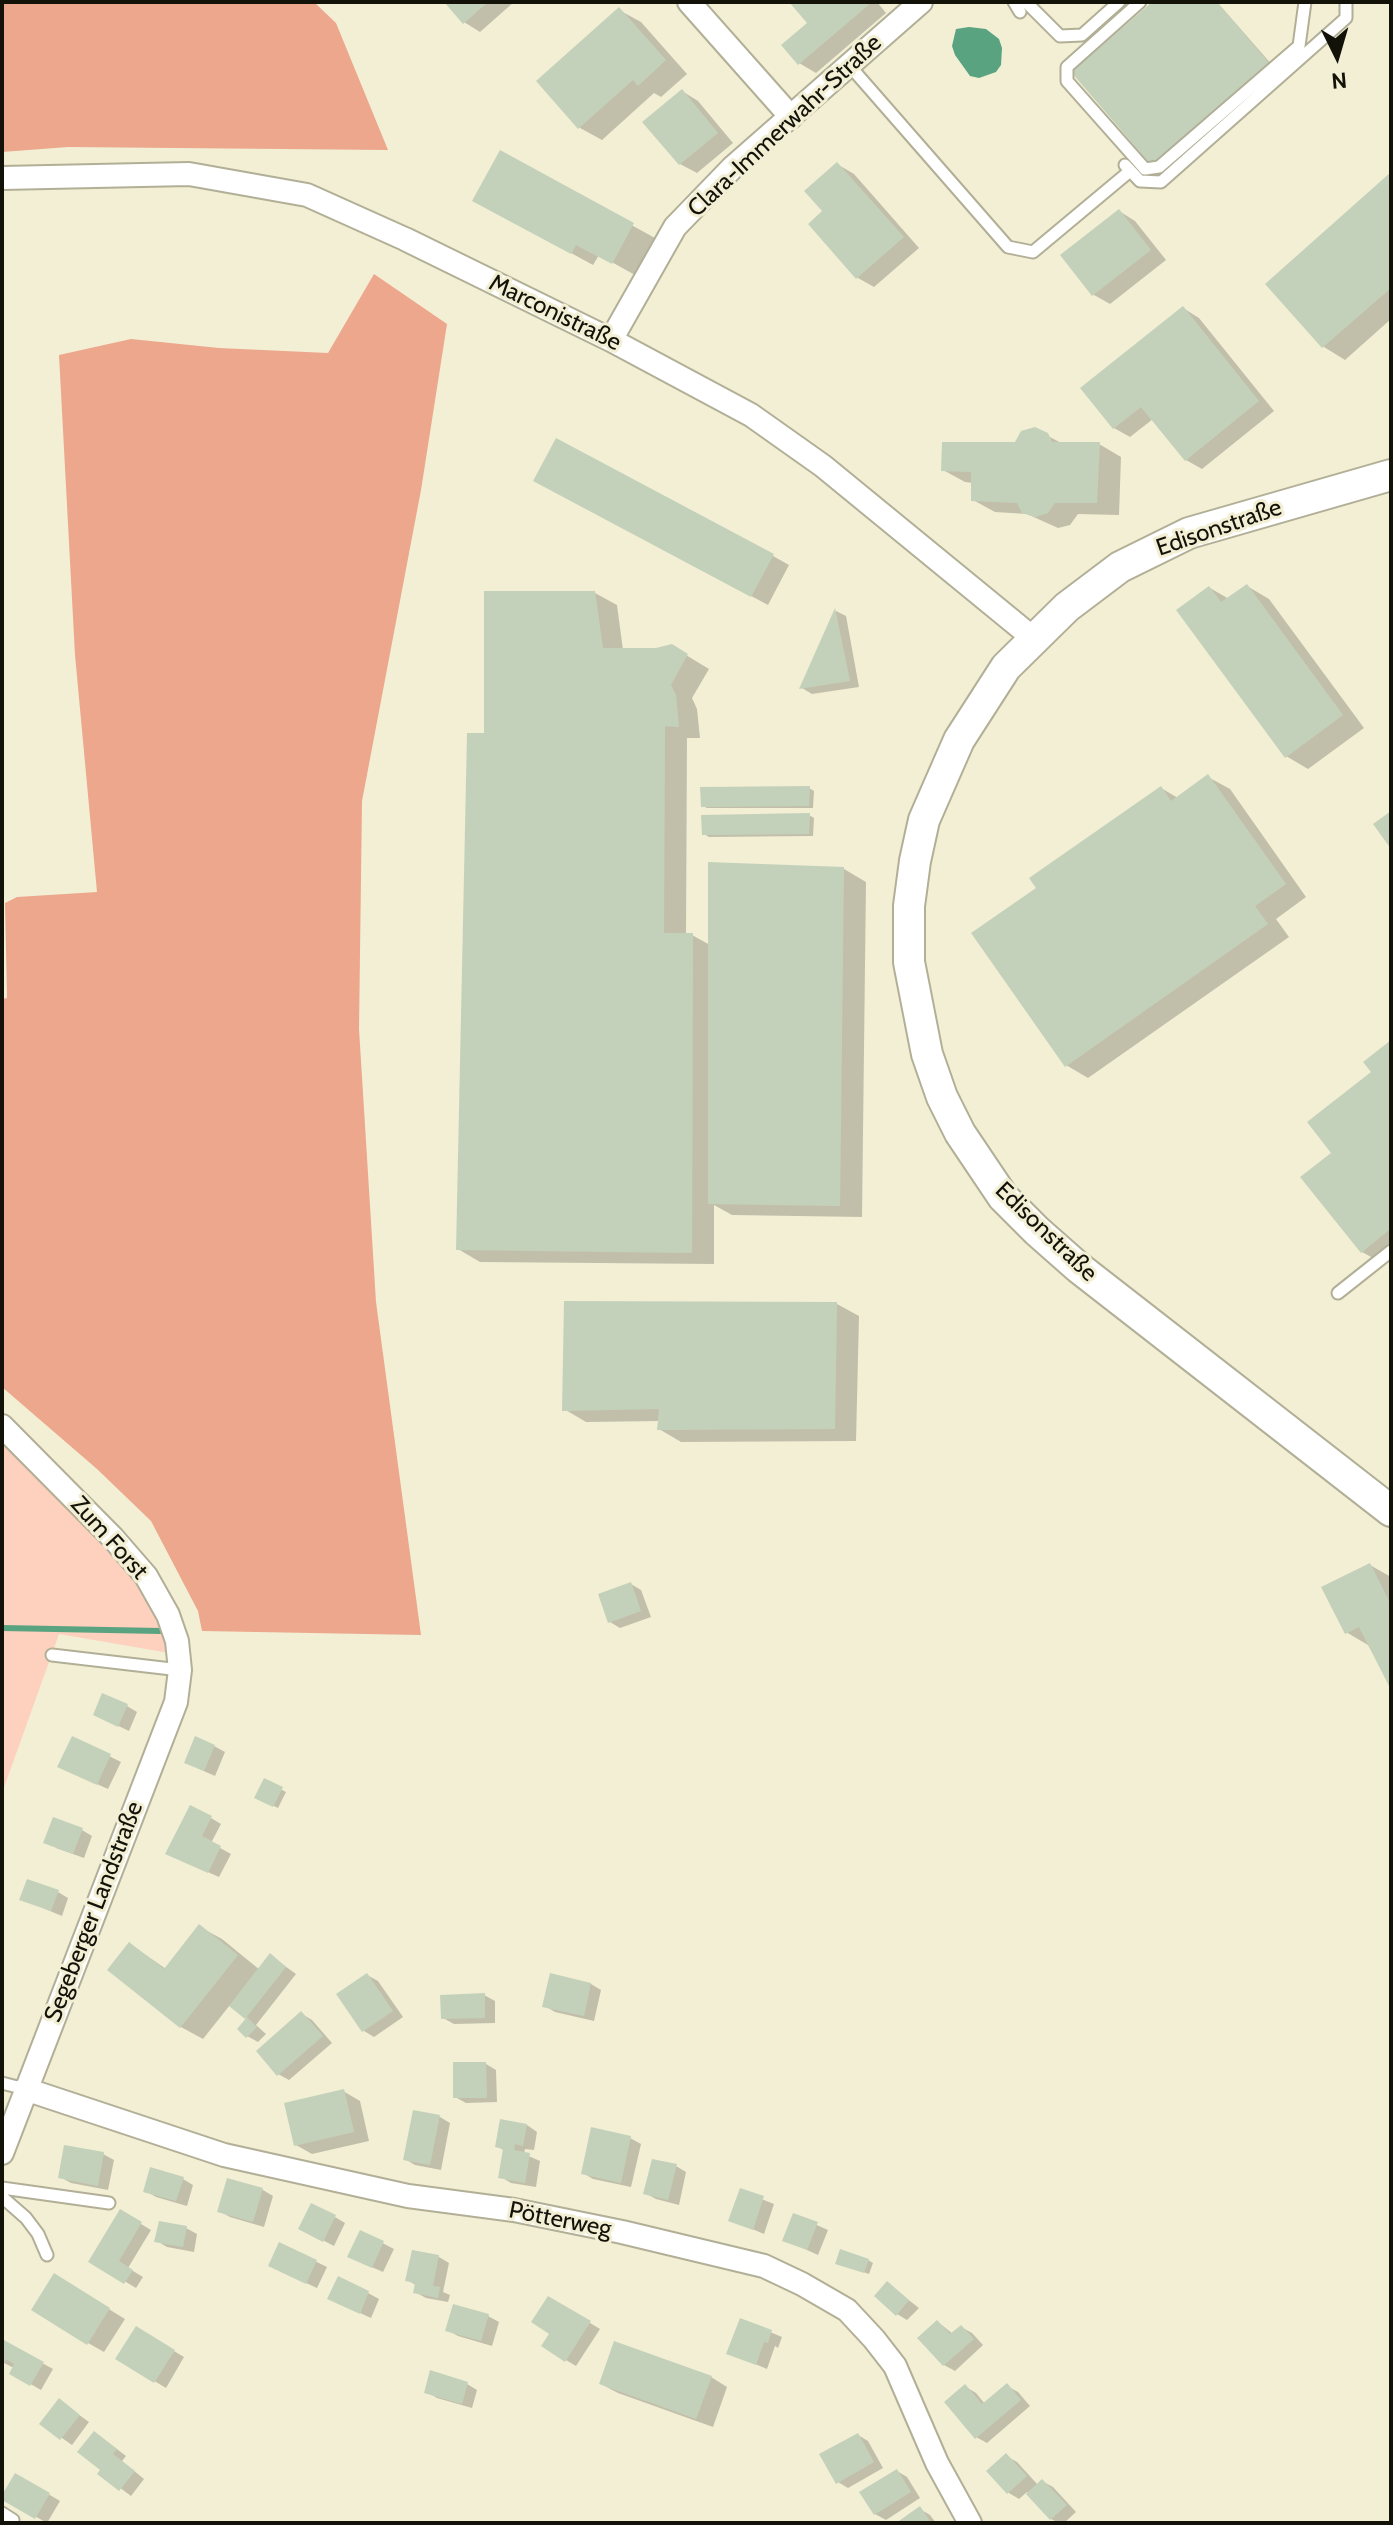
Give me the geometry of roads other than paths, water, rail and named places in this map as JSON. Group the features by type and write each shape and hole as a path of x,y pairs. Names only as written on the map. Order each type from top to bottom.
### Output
{"street":[{"path":"689,2 791,117"},
{"name":"Clara-Immerwahr-Straße","path":"611,340 675,227 733,167 921,2"},
{"name":"Marconistraße","path":"2,178 189,174 307,195 405,239 611,340 751,415 823,466 1033,638"},
{"name":"Edisonstraße","path":"1391,475 1224,523 1162,545 1120,567 1092,587 1033,638 1006,667 959,740 932,798 915,861 909,906 909,962 927,1054 942,1097 1003,1197 1037,1231 1271,1420 1391,1511"},
{"name":"Zum Forst","path":"2,1426 113,1538 146,1576 168,1615 177,1641 180,1670"},
{"name":"Segeberger Landstraße","path":"2,2153 176,1702 180,1670"},
{"name":"Pötterweg","path":"25,2089 224,2155 408,2196 514,2210 622,2232 764,2266 847,2310 874,2339 895,2366 937,2463 970,2523"}],"lane":[{"path":"1020,5 1060,36 1082,35 1119,2"},
{"path":"1140,2 1067,67 1067,81 1145,169 1159,167 1299,46 1305,2"},
{"path":"849,65 1008,247 1033,252 1128,168 1140,181 1161,182 1346,18 1346,2"},
{"path":"1338,1293 1391,1251"},
{"path":"52,1655 180,1670"},
{"path":"2,2083 25,2089"},
{"path":"2,2188 109,2203"},
{"path":"2,2197 26,2218 38,2234 47,2255"}],"waterway":[{"path":"2,1628 161,1631"}]}
